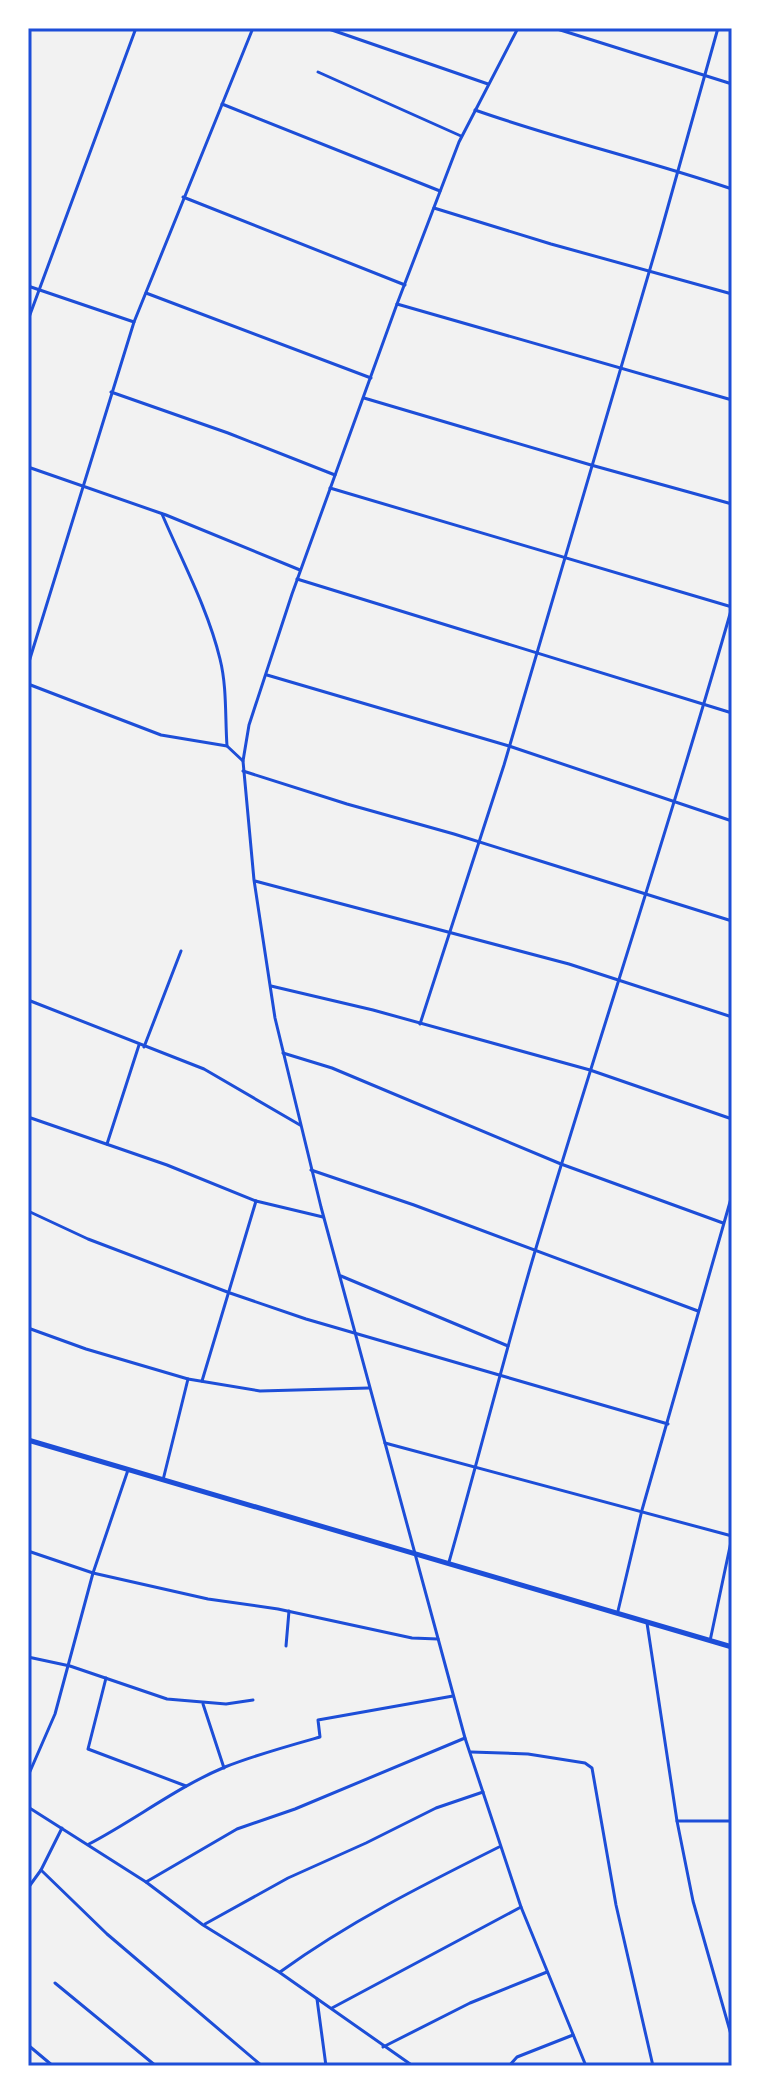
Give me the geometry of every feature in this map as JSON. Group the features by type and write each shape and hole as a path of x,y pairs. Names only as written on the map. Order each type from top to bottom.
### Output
{"main road":[{"path":"28,1440 732,1647"}],"street":[{"path":"28,320 136,28"},
{"path":"28,665 134,322 253,28"},
{"path":"326,28 488,84"},
{"path":"518,28 461,136 397,304 297,579 249,725 243,771 254,880 281,1052 323,1217 465,1738 521,1907 586,2066"},
{"path":"554,28 732,84"},
{"path":"420,1024 509,746 718,28"},
{"path":"318,72 461,136"},
{"path":"222,104 440,191"},
{"path":"475,110 546,135 732,189"},
{"path":"183,197 405,285"},
{"path":"434,208 732,294"},
{"path":"28,286 134,322"},
{"path":"146,293 372,378"},
{"path":"397,304 732,400"},
{"path":"111,392 335,475"},
{"path":"364,398 732,504"},
{"path":"28,467 162,514 300,570"},
{"path":"330,488 732,607 675,802 561,1164 448,1564"},
{"path":"162,514 212,632 220,659 227,746"},
{"path":"297,579 732,713"},
{"path":"267,675 509,746 732,821"},
{"path":"28,684 161,735 227,746 243,761"},
{"path":"243,771 732,921"},
{"path":"254,880 569,964 732,1017"},
{"path":"107,1144 142,1046 181,951"},
{"path":"270,986 373,1010 590,1070 732,1119"},
{"path":"28,1000 204,1069 300,1125"},
{"path":"281,1052 332,1068 561,1164 723,1223"},
{"path":"28,1117 256,1201 323,1217"},
{"path":"311,1170 698,1311"},
{"path":"617,1614 642,1510 732,1195"},
{"path":"202,1381 256,1201"},
{"path":"28,1211 88,1239 230,1293 355,1333 668,1424"},
{"path":"341,1276 508,1346"},
{"path":"28,1328 188,1379 260,1391 369,1388"},
{"path":"163,1480 188,1379"},
{"path":"385,1443 732,1536 710,1641"},
{"path":"28,1776 55,1714 93,1573 128,1470"},
{"path":"28,1551 93,1573 208,1599 289,1611 412,1638 439,1639"},
{"path":"286,1646 289,1611"},
{"path":"647,1623 677,1821 693,1901 732,2038"},
{"path":"28,1657 106,1677 160,1698 203,1704 253,1700"},
{"path":"106,1677 87,1748 127,1766 186,1786"},
{"path":"89,1844 128,1824 186,1786 224,1768 320,1737 318,1720 453,1696"},
{"path":"203,1704 224,1768"},
{"path":"146,1882 237,1829 295,1809 465,1738"},
{"path":"470,1752 528,1754 585,1763 592,1768 610,1875 653,2066"},
{"path":"203,1925 288,1878 436,1808 483,1792"},
{"path":"28,1807 146,1882 203,1925 332,2008 397,2059 413,2066"},
{"path":"677,1821 732,1821"},
{"path":"28,1888 41,1870 62,1828"},
{"path":"279,1972 327,1938 372,1912 499,1847"},
{"path":"41,1870 107,1934 262,2066"},
{"path":"332,2008 521,1907"},
{"path":"383,2047 470,2003 547,1972"},
{"path":"55,1983 156,2066"},
{"path":"317,1999 326,2066"},
{"path":"509,2066 517,2057 573,2035"},
{"path":"28,2045 53,2066"}]}
